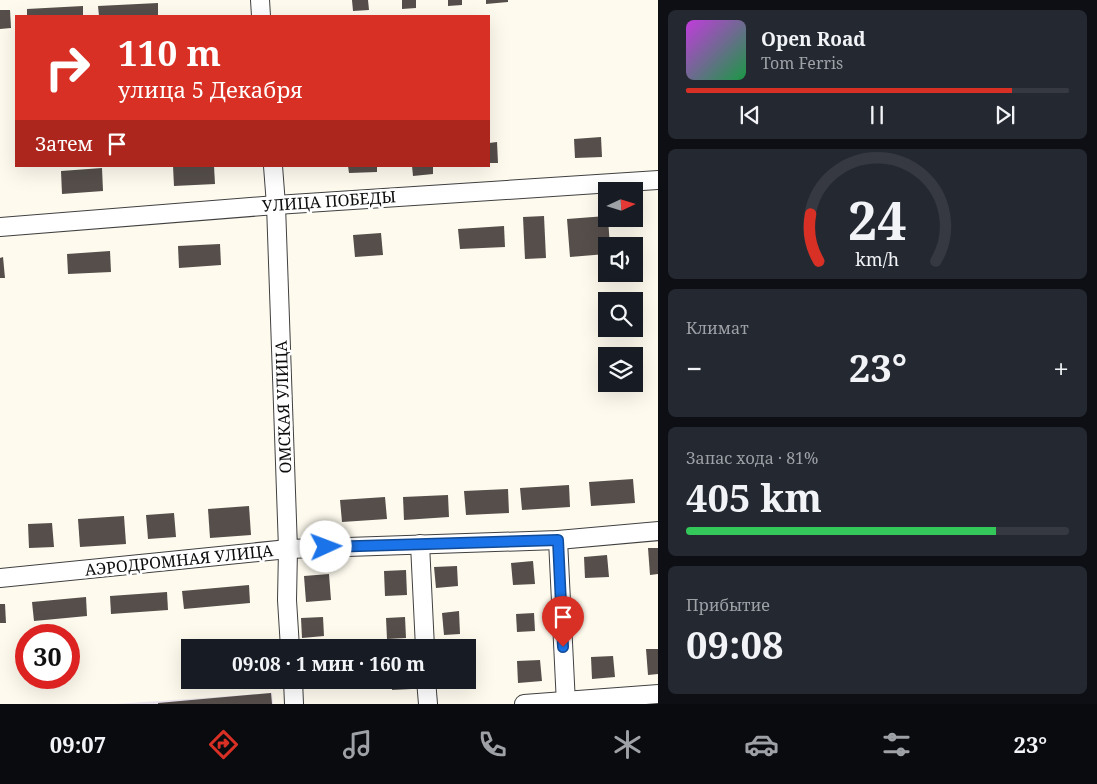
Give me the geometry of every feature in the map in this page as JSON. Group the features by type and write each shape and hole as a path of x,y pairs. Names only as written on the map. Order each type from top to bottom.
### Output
{"street":[{"path":"260,0 261,15"},
{"name":"ОМСКАЯ УЛИЦА","path":"273,167 288,549 287,600 289,639"},
{"name":"УЛИЦА ПОБЕДЫ","path":"0,227 276,205 658,180"},
{"name":"АЭРОДРОМНАЯ УЛИЦА","path":"0,578 288,549 558,540 658,531"},
{"path":"558,540 566,702"},
{"path":"420,544 425,639"},
{"path":"293,689 294,704"},
{"path":"427,689 428,704"},
{"path":"524,704 658,694"}],"shaded area":[{"path":"272,693 273,704 116,704"}],"building":[{"path":"352,0 368,0 369,10 353,11"},
{"path":"402,0 416,0 416,8 402,9"},
{"path":"448,0 462,0 462,5 448,6"},
{"path":"486,0 508,0 508,2 486,4"},
{"path":"158,3 158,15 99,15 98,6"},
{"path":"83,6 83,15 27,15 27,9"},
{"path":"0,10 10,10 11,28 0,29"},
{"path":"601,137 602,157 575,158 574,139"},
{"path":"497,142 498,163 490,163 490,143"},
{"path":"173,167 214,167 215,184 174,186"},
{"path":"348,167 377,167 377,172 349,173"},
{"path":"412,167 433,167 433,174 413,176"},
{"path":"102,168 103,191 62,194 61,171"},
{"path":"544,216 546,258 525,259 523,217"},
{"path":"598,217 598,228 609,228 609,237 598,237 598,255 570,257 567,219"},
{"path":"504,226 505,247 460,249 458,229"},
{"path":"381,233 383,255 355,257 353,235"},
{"path":"220,244 221,265 179,268 178,246"},
{"path":"110,251 111,272 68,274 67,254"},
{"path":"3,257 5,278 0,278 0,258"},
{"path":"633,479 635,503 591,506 589,482"},
{"path":"569,485 570,507 522,510 520,488"},
{"path":"508,489 509,513 466,515 464,491"},
{"path":"448,495 449,517 404,520 403,497"},
{"path":"385,497 387,519 342,522 340,500"},
{"path":"249,506 251,535 210,538 208,509"},
{"path":"174,513 176,537 148,539 146,515"},
{"path":"124,516 126,544 80,547 78,519"},
{"path":"52,523 54,547 29,548 28,524"},
{"path":"648,548 658,548 658,574 650,575"},
{"path":"607,555 609,577 585,578 584,557"},
{"path":"533,561 535,584 513,585 511,563"},
{"path":"457,566 458,586 436,588 434,567"},
{"path":"406,570 407,595 385,596 384,571"},
{"path":"329,574 331,600 306,602 304,576"},
{"path":"249,585 250,603 184,609 182,591"},
{"path":"167,592 168,610 111,614 110,596"},
{"path":"86,597 87,616 34,621 32,602"},
{"path":"0,604 5,604 6,623 0,623"},
{"path":"459,611 460,634 444,635 442,613"},
{"path":"534,613 535,631 517,632 516,614"},
{"path":"323,617 324,636 302,638 301,618"},
{"path":"405,617 406,638 387,639 386,618"},
{"path":"646,649 658,649 658,674 648,675"},
{"path":"613,656 615,677 592,679 591,657"},
{"path":"540,660 542,681 518,683 517,661"},
{"path":"271,693 272,704 158,704 158,703"}],"route":[{"path":"326,547 558,540 563,647"}]}
